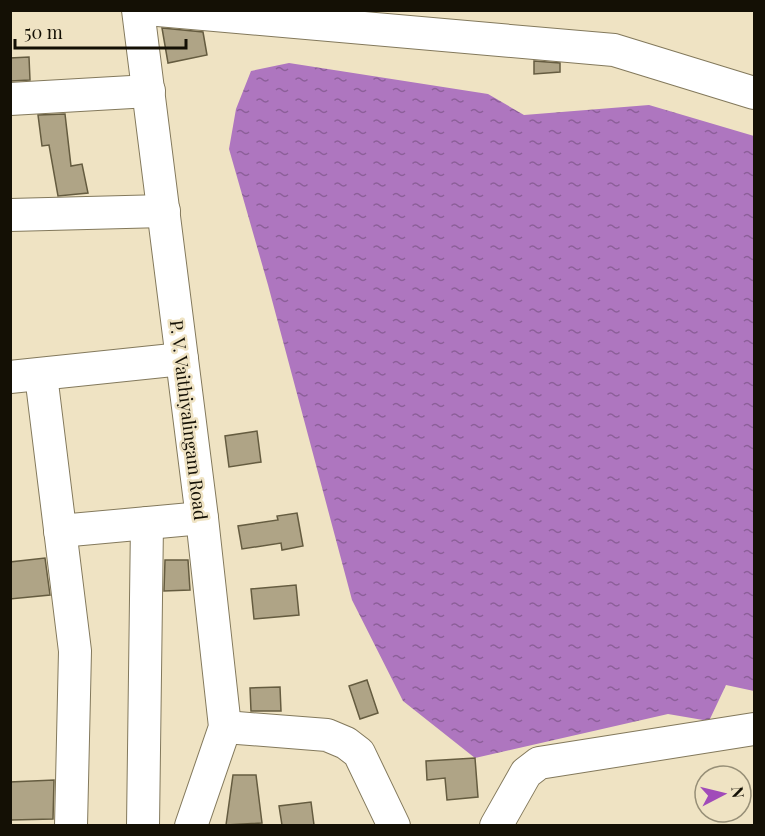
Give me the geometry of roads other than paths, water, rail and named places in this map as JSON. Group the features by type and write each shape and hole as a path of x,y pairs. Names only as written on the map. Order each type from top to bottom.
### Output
{"street":[{"name":"P. V. Vaithiyalingam Road","path":"138,10 202,518 225,727 191,825"},
{"path":"158,10 440,22 614,50 754,93"},
{"path":"10,99 149,91"},
{"path":"10,215 164,212"},
{"path":"71,825 75,651 60,531 26,376 182,359"},
{"path":"60,531 202,518"},
{"path":"143,825 147,523"},
{"path":"225,727 327,735 346,743 359,753 394,825"},
{"path":"496,825 526,773 539,763 754,729"}],"water":[{"path":"289,63 488,94 524,115 649,105 754,136 754,691 726,685 709,721 668,714 475,758 403,701 352,600 268,285 229,149 236,109 251,71"}]}
